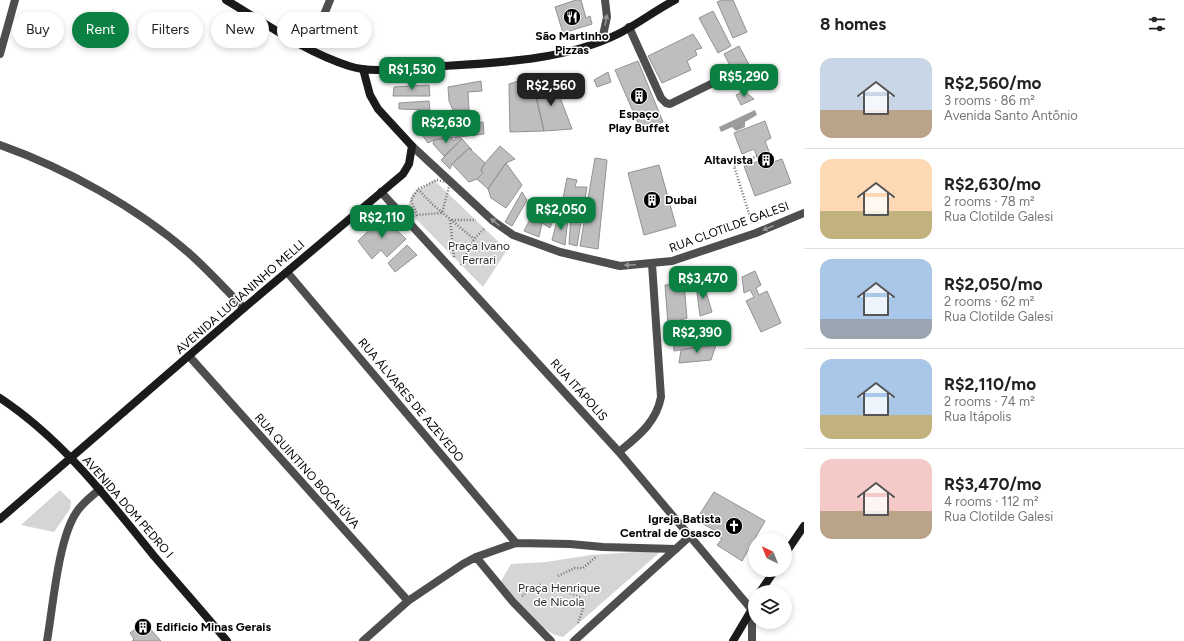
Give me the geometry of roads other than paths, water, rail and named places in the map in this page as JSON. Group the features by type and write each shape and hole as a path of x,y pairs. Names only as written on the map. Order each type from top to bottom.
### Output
{"street":[{"path":"0,54 15,0"},
{"path":"226,0 310,49 348,66 363,69 392,70 525,60 568,52 602,40 629,28 674,0"},
{"path":"310,49 330,0"},
{"path":"602,40 607,17 605,0"},
{"path":"629,28 661,98 666,103 670,104 711,84"},
{"path":"363,69 370,95 378,109 412,146"},
{"path":"0,145 46,163 94,187 131,210 189,253 244,308"},
{"name":"RUA CLOTILDE GALESI","path":"412,146 450,183 493,221 513,235 560,252 620,266 652,264 680,259 756,233 804,213"},
{"name":"AVENIDA LUCIANINHO MELLI","path":"0,519 244,308 403,174 409,164 412,146"},
{"name":"RUA ITÁPOLIS","path":"380,192 619,452 689,537 748,601"},
{"path":"619,452 648,427 659,409 661,397 652,264"},
{"name":"RUA ÁLVARES DE AZEVEDO","path":"287,272 516,543"},
{"name":"RUA QUINTINO BOCAIÚVA","path":"189,356 408,601"},
{"name":"AVENIDA DOM PEDRO I","path":"0,398 43,432 100,489 227,641"},
{"path":"47,641 63,542 74,515 80,506 100,489"},
{"path":"792,544 804,526"},
{"path":"576,639 689,537"},
{"path":"363,641 408,601 476,557 516,543 676,549"},
{"path":"476,557 513,602 550,641"},
{"path":"733,641 748,617"},
{"path":"752,641 753,629"}],"place":[{"name":"São Martinho Pizzas","path":"572,17"},
{"name":"Espaço Play Buffet","path":"639,96"},
{"name":"Altavista","path":"766,160"},
{"name":"Dubai","path":"652,200"},
{"name":"Igreja Batista Central de Osasco","path":"734,526"},
{"name":"Edificio Minas Gerais","path":"143,627"}],"park label":[{"name":"Praça Ivano Ferrari","path":"479,253"},
{"name":"Praça Henrique de Nicola","path":"559,595"}]}
